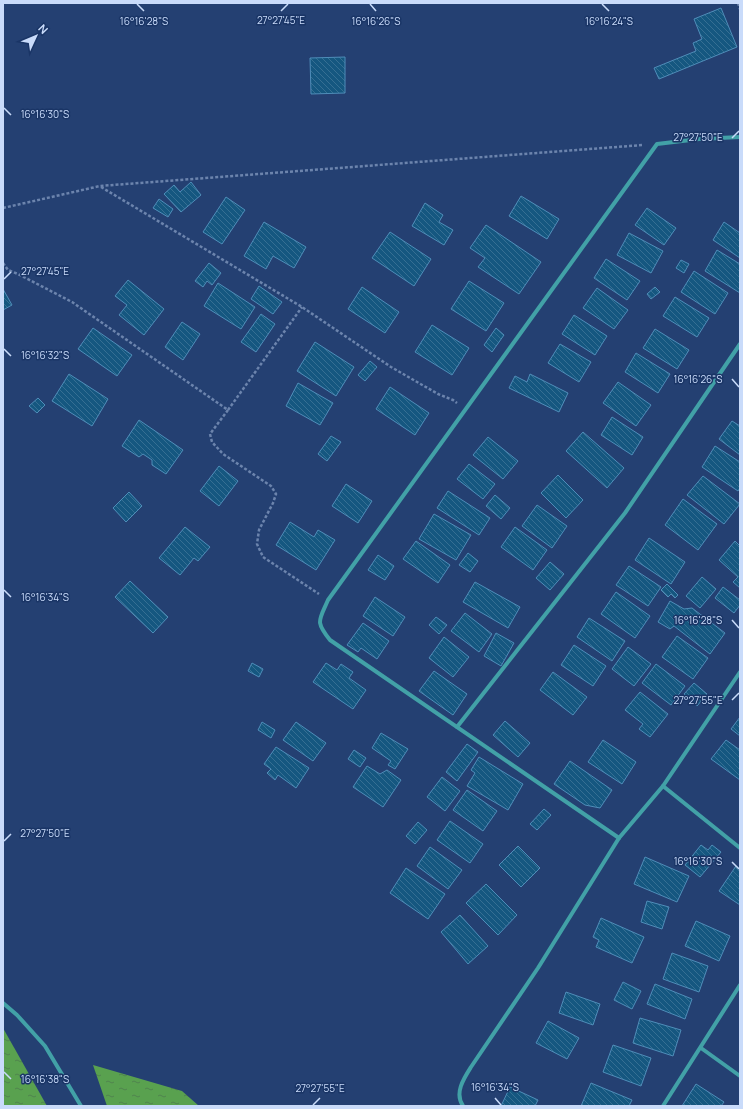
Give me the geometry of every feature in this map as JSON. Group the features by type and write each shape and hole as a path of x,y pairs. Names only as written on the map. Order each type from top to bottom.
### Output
{"street":[{"path":"619,838 330,640 320,628 319,619 328,600 657,144 699,139 740,137"},
{"path":"457,728 625,513 740,344"},
{"path":"463,1106 459,1101 461,1084 471,1067 538,968 619,838 663,786 740,672"},
{"path":"663,786 740,848"},
{"path":"663,1106 740,986"},
{"path":"3,1003 17,1015 45,1046 81,1106"},
{"path":"701,1048 740,1076"}],"path":[{"path":"738,3 740,9"},
{"path":"3,208 100,186 657,144"},
{"path":"100,186 302,307 391,367 438,394 453,400 465,410"},
{"path":"3,263 8,270 72,302 228,410"},
{"path":"302,307 210,434 212,442 223,454 271,486 276,494 259,530 257,544 263,557 328,600"}],"water":[{"path":"3,1028 47,1106 3,1106"},
{"path":"93,1065 182,1091 199,1106 107,1106"}],"building":[{"path":"721,8 737,47 659,79 654,68 696,51 693,43 702,39 694,19"},
{"path":"345,57 345,93 311,94 310,58"},
{"path":"191,182 201,195 181,212 164,194 174,185 180,192"},
{"path":"521,196 559,219 547,239 509,216"},
{"path":"226,197 245,210 222,244 203,232"},
{"path":"159,199 173,209 168,217 153,208"},
{"path":"425,203 443,215 439,222 453,230 444,245 412,226"},
{"path":"647,208 676,228 664,245 635,225"},
{"path":"264,222 306,247 294,268 273,256 266,269 244,256"},
{"path":"724,222 740,233 740,258 713,240"},
{"path":"486,225 541,262 519,294 478,267 485,258 470,248"},
{"path":"390,232 431,259 414,286 372,258"},
{"path":"629,233 663,251 651,273 617,255"},
{"path":"717,250 740,264 740,293 705,271"},
{"path":"606,259 640,281 627,300 594,278"},
{"path":"681,260 689,264 684,273 676,268"},
{"path":"209,263 221,273 212,285 207,281 203,287 195,281"},
{"path":"694,271 728,293 715,314 681,292"},
{"path":"128,280 164,309 144,335 119,315 127,305 115,296"},
{"path":"469,281 504,303 486,331 451,309"},
{"path":"218,283 255,307 241,329 204,306"},
{"path":"259,286 282,302 273,314 251,299"},
{"path":"362,287 399,312 385,333 348,309"},
{"path":"655,287 660,292 651,299 647,294"},
{"path":"597,288 628,310 614,329 583,308"},
{"path":"3,289 12,305 3,310"},
{"path":"675,297 709,318 697,337 663,316"},
{"path":"261,314 275,324 256,352 241,342"},
{"path":"574,315 607,336 595,355 562,334"},
{"path":"182,322 200,334 183,360 165,347"},
{"path":"432,325 469,348 452,375 415,352"},
{"path":"93,328 132,355 117,376 78,349"},
{"path":"496,328 504,335 492,352 484,345"},
{"path":"655,329 689,350 677,369 643,348"},
{"path":"315,342 354,367 336,396 297,371"},
{"path":"560,344 591,362 579,382 548,363"},
{"path":"636,353 670,374 658,393 625,372"},
{"path":"370,361 377,367 365,381 358,375"},
{"path":"69,374 108,399 92,426 52,401"},
{"path":"530,374 568,393 559,412 509,388 515,376 527,382"},
{"path":"618,382 651,405 636,426 603,403"},
{"path":"298,383 333,403 320,425 286,406"},
{"path":"390,387 429,413 415,435 376,409"},
{"path":"38,398 45,405 37,413 29,406"},
{"path":"612,417 643,437 632,455 601,435"},
{"path":"139,420 183,450 166,474 152,465 152,460 143,454 139,457 122,446"},
{"path":"732,421 740,426 740,455 719,439"},
{"path":"583,432 624,468 607,488 566,451"},
{"path":"331,436 341,442 327,461 318,454"},
{"path":"488,437 518,461 503,479 473,455"},
{"path":"715,446 740,462 740,488 738,491 702,467"},
{"path":"469,464 495,484 483,499 457,479"},
{"path":"219,466 238,481 219,506 200,491"},
{"path":"558,475 583,500 566,518 541,493"},
{"path":"703,476 740,504 724,524 687,495"},
{"path":"346,484 372,501 358,523 332,506"},
{"path":"448,491 490,518 479,535 437,508"},
{"path":"129,492 142,506 126,522 113,508"},
{"path":"495,495 510,508 501,519 486,506"},
{"path":"683,499 717,524 698,550 665,525"},
{"path":"537,505 567,526 552,548 522,526"},
{"path":"434,514 471,535 456,560 419,539"},
{"path":"290,522 314,537 318,530 335,540 316,570 276,545"},
{"path":"185,527 210,547 198,561 194,558 180,575 159,558"},
{"path":"515,527 547,550 533,570 501,547"},
{"path":"649,538 685,562 671,584 635,560"},
{"path":"416,541 450,565 438,583 403,559"},
{"path":"735,541 740,546 740,588 733,582 738,577 719,560"},
{"path":"468,553 478,561 470,572 459,565"},
{"path":"378,555 394,566 385,580 368,570"},
{"path":"550,562 564,574 550,590 536,578"},
{"path":"629,566 661,587 648,606 616,585"},
{"path":"702,577 716,589 700,608 686,596"},
{"path":"130,581 168,617 153,633 115,597"},
{"path":"475,582 520,607 508,628 463,602"},
{"path":"667,584 678,595 675,598 671,594 668,597 661,590"},
{"path":"723,587 740,600 740,605 734,613 715,598"},
{"path":"616,592 650,616 635,638 601,614"},
{"path":"375,597 405,617 393,636 363,616"},
{"path":"670,601 684,609 692,608 725,633 710,654 674,626 670,629 658,622"},
{"path":"465,613 492,634 479,652 451,631"},
{"path":"436,617 447,625 439,634 429,625"},
{"path":"589,618 625,641 612,661 577,637"},
{"path":"363,623 389,641 377,659 361,648 358,652 347,645"},
{"path":"496,633 514,643 501,666 484,656"},
{"path":"677,636 708,658 693,679 662,657"},
{"path":"444,637 469,657 453,677 429,658"},
{"path":"574,645 606,666 593,686 561,665"},
{"path":"628,647 651,664 634,686 612,669"},
{"path":"252,663 263,669 259,677 248,671"},
{"path":"326,663 337,670 341,664 353,672 349,678 366,690 353,709 313,682"},
{"path":"656,664 685,686 671,705 642,683"},
{"path":"434,671 467,694 453,715 419,691"},
{"path":"553,672 587,697 573,715 540,690"},
{"path":"694,683 707,694 697,706 684,694"},
{"path":"640,692 668,714 650,737 639,729 643,724 625,710"},
{"path":"740,717 740,736 731,729"},
{"path":"505,721 530,743 518,757 493,735"},
{"path":"262,722 275,730 271,738 258,730"},
{"path":"296,722 326,743 313,761 283,740"},
{"path":"381,733 408,749 395,769 388,765 391,761 372,748"},
{"path":"603,740 636,762 622,784 588,762"},
{"path":"726,740 740,750 740,780 711,759"},
{"path":"467,744 478,752 457,781 446,772"},
{"path":"276,747 309,768 296,788 278,775 275,780 267,773 271,769 264,764"},
{"path":"354,750 366,758 360,767 348,759"},
{"path":"479,757 523,784 508,810 467,786 475,773 471,770"},
{"path":"570,761 612,790 600,808 585,805 554,784"},
{"path":"367,766 380,774 387,770 401,780 383,807 353,787"},
{"path":"442,777 460,791 445,811 427,797"},
{"path":"467,790 497,811 483,831 453,810"},
{"path":"544,809 551,815 537,830 530,824"},
{"path":"450,821 483,844 470,863 437,840"},
{"path":"418,822 427,830 415,844 406,836"},
{"path":"701,845 708,850 712,845 721,852 700,877 685,865"},
{"path":"518,846 540,868 521,887 499,865"},
{"path":"430,847 462,870 448,889 417,866"},
{"path":"645,857 689,876 677,902 634,884"},
{"path":"736,866 740,869 740,905 719,891"},
{"path":"406,868 445,894 428,919 390,893"},
{"path":"486,884 517,915 498,935 466,903"},
{"path":"647,901 669,907 662,929 641,922"},
{"path":"460,915 488,946 468,964 441,932"},
{"path":"601,918 644,937 632,963 596,947 599,940 593,937"},
{"path":"696,921 730,936 719,961 685,946"},
{"path":"672,953 708,966 699,992 663,979"},
{"path":"623,982 641,991 632,1009 614,1000"},
{"path":"655,984 692,999 685,1019 647,1004"},
{"path":"566,992 600,1004 593,1025 559,1013"},
{"path":"640,1018 681,1030 673,1056 633,1043"},
{"path":"548,1021 579,1038 567,1059 536,1043"},
{"path":"613,1045 651,1058 641,1086 603,1072"},
{"path":"591,1083 632,1100 629,1106 581,1106"},
{"path":"696,1084 724,1102 721,1106 682,1106"},
{"path":"510,1087 538,1100 535,1106 501,1106"}]}
